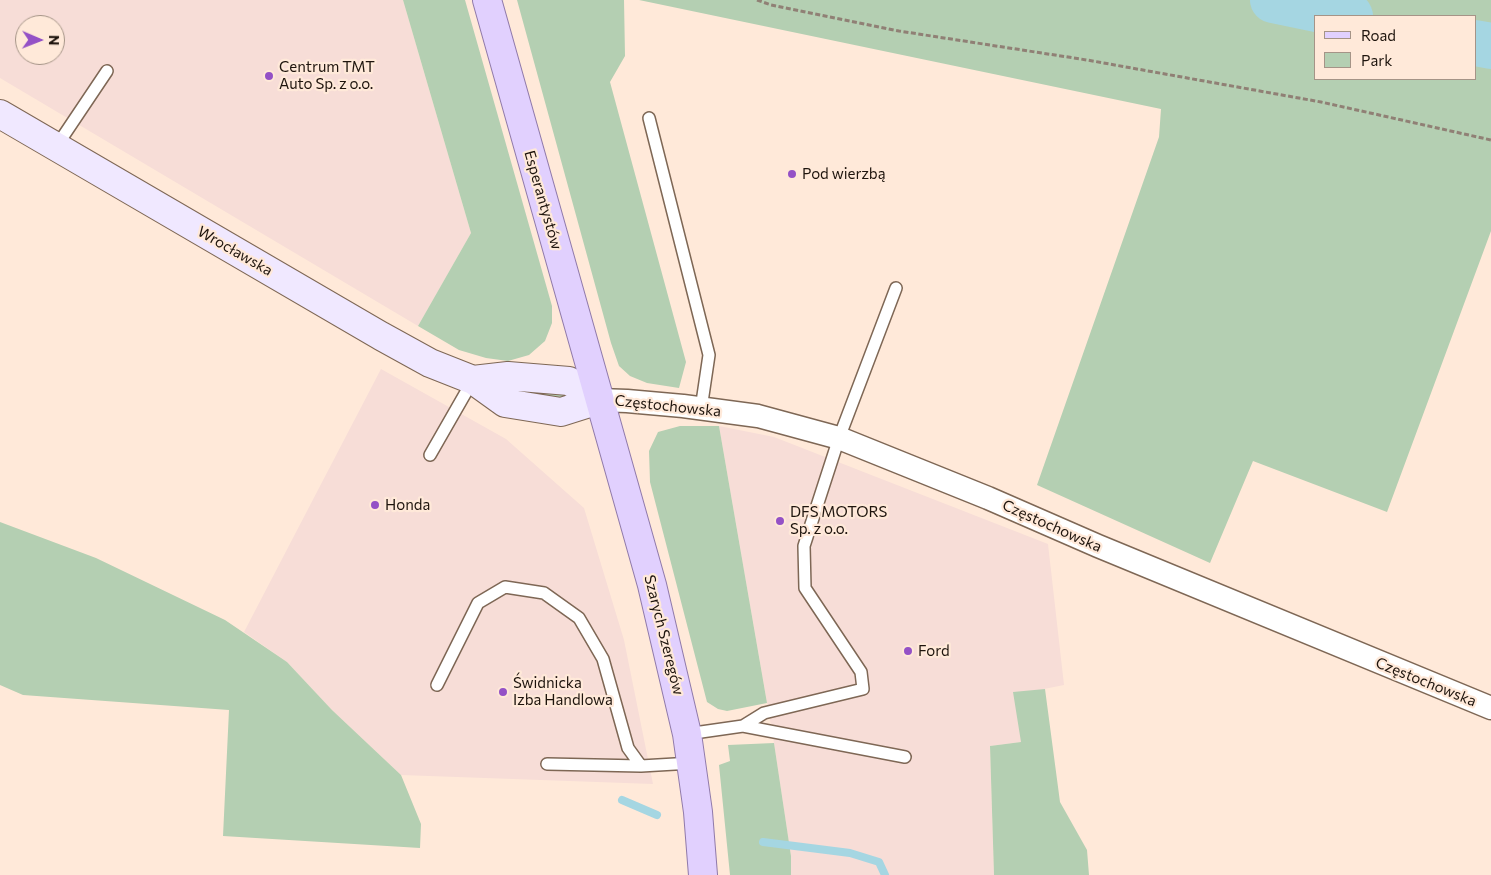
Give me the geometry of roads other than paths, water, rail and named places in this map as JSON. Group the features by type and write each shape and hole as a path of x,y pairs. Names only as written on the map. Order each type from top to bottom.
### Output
{"main road":[{"name":"Esperantystów","path":"486,0 599,400"},
{"name":"Szarych Szeregów","path":"599,400 652,585 687,734 698,812 703,875"}],"street":[{"name":"Wrocławska","path":"0,114 430,363 473,380 508,376 569,381 599,400"},
{"name":"Częstochowska","path":"599,400 627,400 758,416 839,438 988,498 1098,546 1491,708"}],"lane":[{"path":"56,146 107,71"},
{"path":"649,118 709,355 701,409"},
{"path":"744,726 764,713 863,689 861,672 805,588 804,546 839,438 896,288"},
{"path":"430,455 473,380"},
{"path":"437,685 478,603 505,587 544,593 579,618 603,658 628,748 641,766"},
{"path":"687,734 744,726 905,757"},
{"path":"547,764 641,766 692,763"}],"waterway":[{"path":"1273,0 1345,15"},
{"path":"1476,43 1491,46"},
{"path":"622,800 657,815"},
{"path":"763,842 850,853 879,862 885,875"}],"place":[{"name":"Centrum TMT Auto Sp. z o.o.","path":"269,76"},
{"name":"Pod wierzbą","path":"792,174"},
{"name":"Honda","path":"375,505"},
{"name":"DFS MOTORS Sp. z o.o.","path":"780,521"},
{"name":"Ford","path":"908,651"},
{"name":"Świdnicka Izba Handlowa","path":"503,692"}]}
